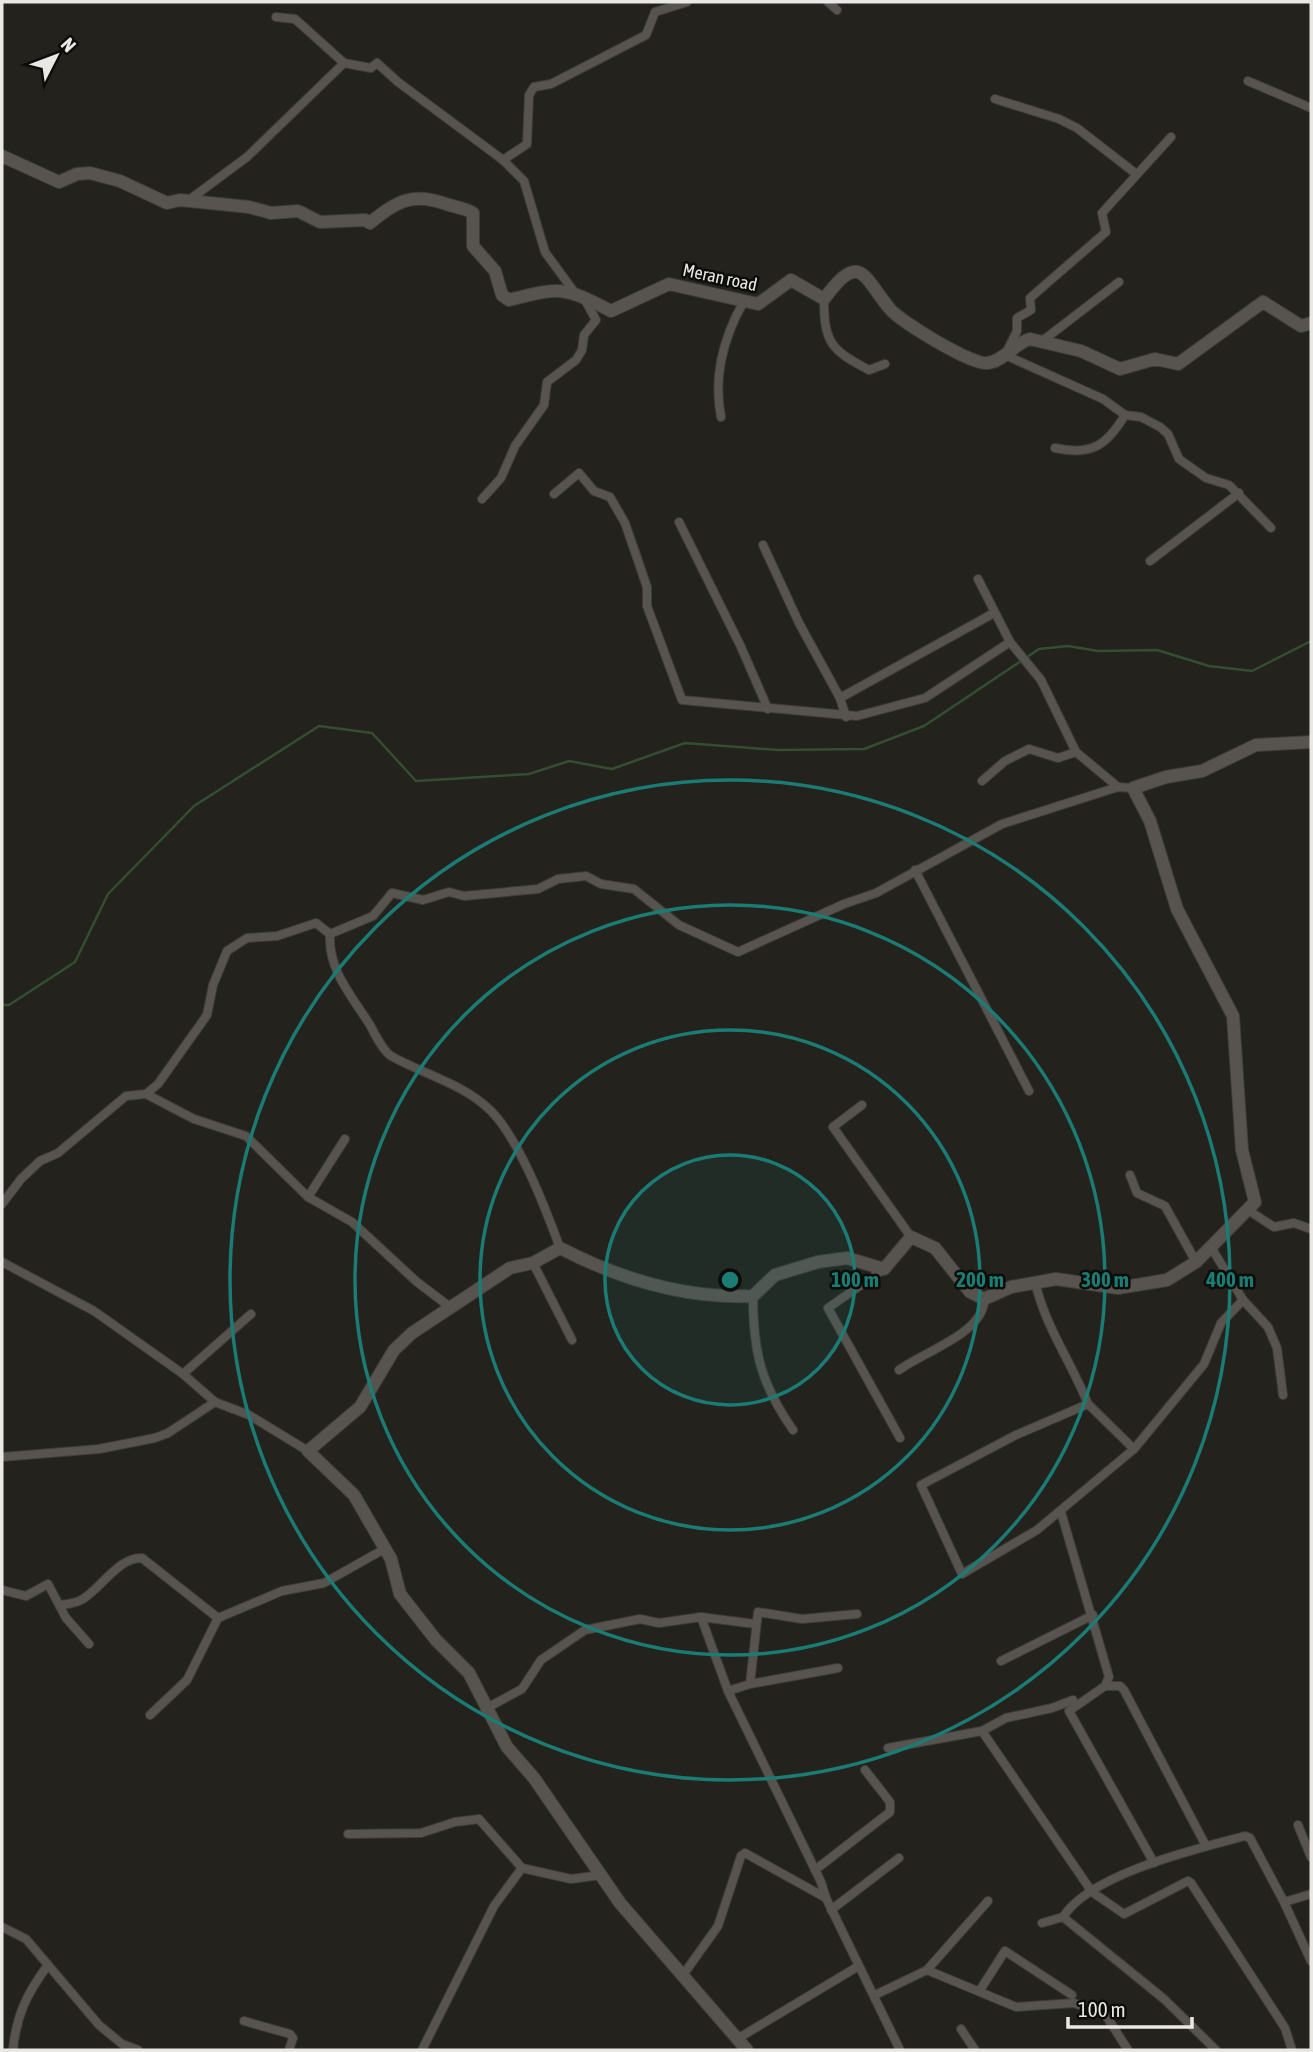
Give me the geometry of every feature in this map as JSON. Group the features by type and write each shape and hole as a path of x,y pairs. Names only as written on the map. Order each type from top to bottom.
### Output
{"street":[{"path":"503,160 527,144 529,95 534,87 551,84 646,35 655,12 687,2"},
{"path":"828,2 837,10"},
{"path":"276,17 295,19 344,63 371,68 377,63 398,82 503,160 524,181 545,251 578,293 595,323 584,335 582,350 576,360 547,382 544,405 515,446 502,478 482,499"},
{"path":"185,202 247,157 344,63"},
{"path":"1248,81 1311,108"},
{"path":"995,99 1059,119 1077,128 1135,173"},
{"path":"1005,355 1017,331 1017,318 1031,310 1030,298 1106,232 1102,213 1135,173 1148,164 1171,137"},
{"name":"Meran road","path":"2,156 59,182 77,174 90,173 120,181 167,203 180,200 249,207 271,213 298,211 320,222 365,220 370,223 393,204 408,198 428,197 472,213 473,246 495,271 505,298 509,300 556,288 578,293 611,311 669,284 744,302 764,303 792,281 824,299"},
{"path":"885,364 869,370 831,347 824,326 824,299 844,274 866,275 892,311 946,346 980,363 989,363 1025,341 1081,351 1120,369 1156,359 1174,364 1182,363 1263,302 1301,326 1311,323"},
{"path":"1041,342 1119,282"},
{"path":"721,417 716,391 727,332 744,302"},
{"path":"1005,355 1103,399 1125,415 1141,417 1160,427 1172,441 1179,459 1206,478 1229,485 1271,527"},
{"path":"1055,447 1066,450 1097,448 1114,433 1125,415"},
{"path":"554,494 579,473 594,491 610,497 625,523 647,587 647,606 682,700 846,717 925,698 1010,642"},
{"path":"1150,561 1239,493"},
{"path":"679,522 741,647 768,709"},
{"path":"763,545 799,623 840,698 846,717"},
{"path":"978,579 1010,642 1041,680 1076,752 1118,787"},
{"path":"840,698 993,612"},
{"path":"330,934 373,916 393,893 423,900 449,892 464,896 538,889 558,879 586,876 601,884 634,889 679,925 738,952 876,892 1002,824 1118,787 1133,788 1166,777 1202,771 1256,745 1311,742"},
{"path":"982,781 1005,761 1028,749 1058,758 1076,752"},
{"path":"984,1299 1011,1287 1035,1281 1064,1279 1118,1288 1167,1280 1196,1262 1248,1210 1255,1198 1242,1150 1236,1098 1235,1024 1177,909 1150,821 1133,788"},
{"path":"915,870 1029,1091"},
{"path":"146,1094 158,1084 207,1015 213,985 227,951 247,938 277,936 311,923 319,923 330,934 329,949 349,998 362,1012 387,1054 470,1095 500,1123 534,1184 560,1248 598,1268 673,1290 716,1298 753,1296 775,1275 818,1262 847,1258 884,1269"},
{"path":"2,1203 40,1161 58,1153 126,1096 146,1094 194,1119 246,1136 309,1197 352,1222 417,1282 450,1307"},
{"path":"862,1105 833,1127 911,1237 935,1248 970,1292 984,1299"},
{"path":"309,1197 345,1139"},
{"path":"1130,1175 1137,1193 1165,1206 1196,1262"},
{"path":"1248,1210 1274,1227 1294,1223 1311,1229"},
{"path":"900,1438 828,1308 884,1269 911,1237"},
{"path":"1211,1247 1243,1300 1268,1327 1277,1348 1283,1395"},
{"path":"307,1451 360,1407 404,1339 510,1268 533,1263 560,1248"},
{"path":"2,1262 76,1300 183,1374 215,1402 249,1415 307,1451 354,1494 386,1548 397,1572 400,1594 436,1640 469,1674 507,1747 534,1778 620,1903 747,2050"},
{"path":"533,1263 572,1340"},
{"path":"1035,1281 1041,1310 1073,1367 1088,1404 1134,1449"},
{"path":"753,1296 753,1336 762,1377 775,1405 793,1430"},
{"path":"899,1370 915,1358 960,1336 982,1314 984,1299"},
{"path":"1088,1404 1016,1435 921,1485 962,1574 988,1562 1061,1512 1134,1449 1204,1364 1221,1323 1243,1300"},
{"path":"183,1374 251,1314"},
{"path":"2,1457 99,1449 155,1438 168,1433 215,1402"},
{"path":"1061,1512 1077,1574 1093,1615 1107,1682"},
{"path":"150,1715 187,1680 218,1618 282,1591 324,1583 386,1548"},
{"path":"61,1605 84,1599 121,1566 136,1557 142,1558 218,1618"},
{"path":"2,1590 26,1596 48,1584 66,1618 89,1644"},
{"path":"750,1684 756,1614 760,1611 802,1619 857,1614"},
{"path":"1001,1661 1093,1615"},
{"path":"485,1709 522,1689 541,1660 585,1630 640,1619 659,1623 701,1617 755,1624"},
{"path":"701,1617 729,1691 815,1870 857,1967 875,1995 901,2050"},
{"path":"729,1691 750,1684 838,1668"},
{"path":"1107,1682 1069,1711 1154,1863"},
{"path":"888,1748 982,1731 1020,1713 1066,1704 1107,1682 1120,1686 1206,1846"},
{"path":"982,1731 1092,1892 1124,1914 1188,1881 1191,1883 1286,2028 1292,2050"},
{"path":"815,1870 890,1812 890,1802 864,1770"},
{"path":"348,1834 421,1833 455,1822 479,1819 522,1868 571,1879 601,1875"},
{"path":"1298,1825 1311,1857"},
{"path":"1042,1923 1063,1917 1069,1907 1123,1874 1206,1846 1248,1836 1311,1959"},
{"path":"683,1975 718,1926 742,1854 826,1898"},
{"path":"831,1910 899,1857"},
{"path":"422,2050 494,1906 522,1868"},
{"path":"1284,1902 1311,1894"},
{"path":"875,1995 927,1970 988,1901"},
{"path":"1063,1917 1164,1999 1216,2050"},
{"path":"2,1927 26,1939 99,2025 122,2044 138,2050"},
{"path":"980,1990 1005,1951 1072,1995"},
{"path":"12,2050 16,2020 30,1989 48,1965"},
{"path":"737,2039 857,1967"},
{"path":"927,1970 1016,2007 1074,2003 1105,2014 1128,2050"},
{"path":"244,2021 290,2034 293,2039 289,2050"},
{"path":"961,2029 975,2050"}],"waterway":[{"path":"2,1005 9,1005 75,962 108,894 194,806 319,726 372,733 416,781 529,774 569,761 612,769 685,743 778,750 864,749 924,726 1039,649 1068,646 1098,651 1157,650 1209,666 1252,671 1311,641"}]}
